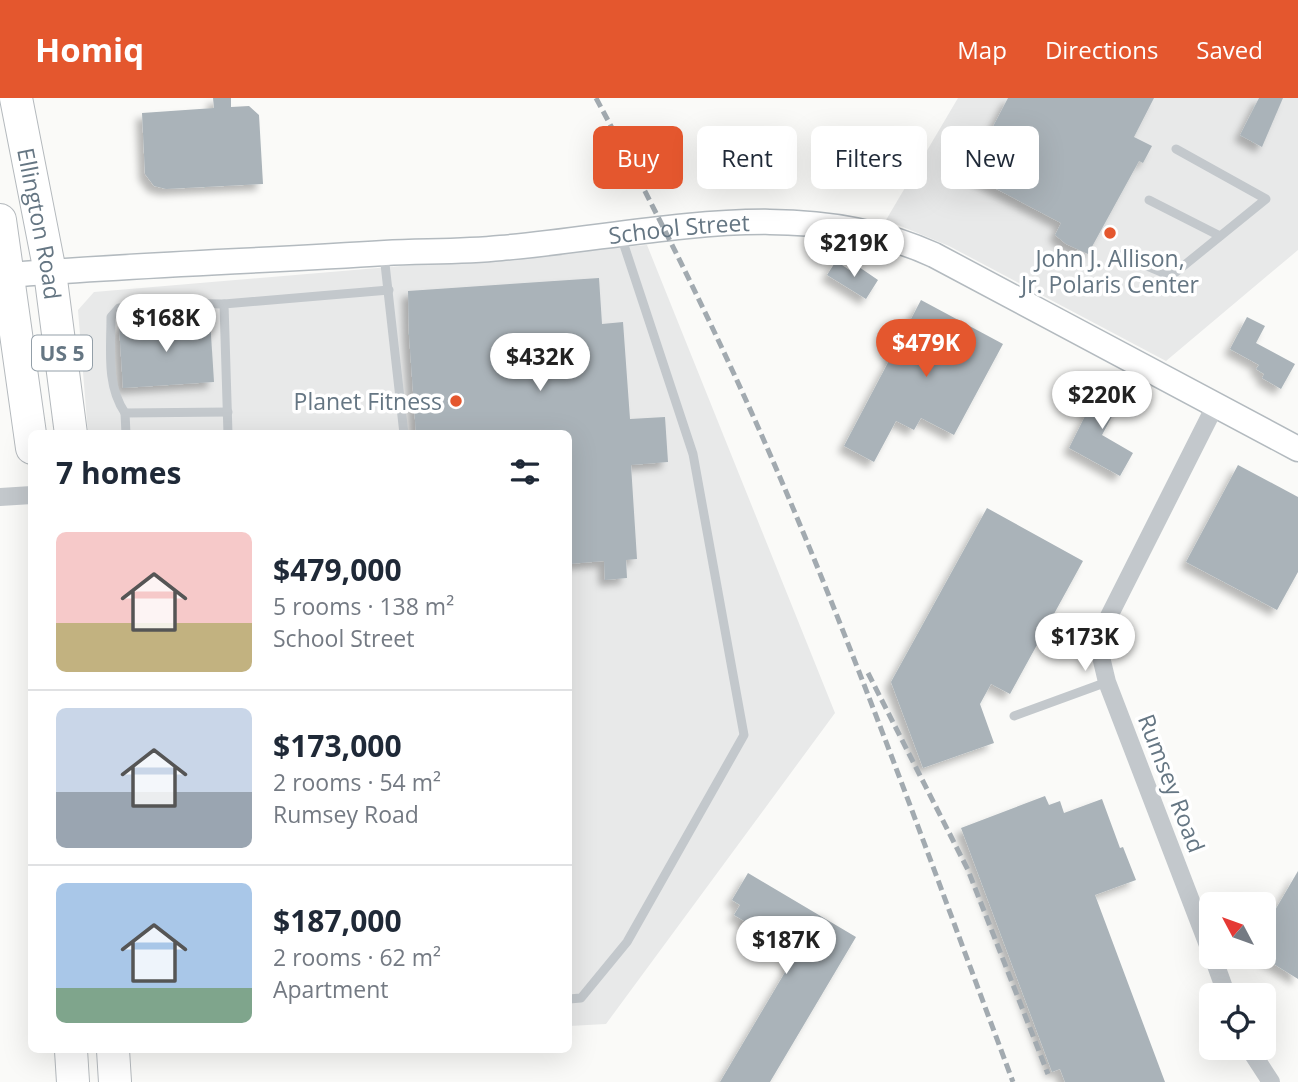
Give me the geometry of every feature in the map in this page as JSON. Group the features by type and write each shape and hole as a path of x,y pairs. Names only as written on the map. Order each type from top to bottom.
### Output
{"highway":[{"name":"Ellington Road","path":"16,98 50,272 70,430"},
{"name":"Ellington Road","path":"0,220 30,430"},
{"path":"71,1053 73,1082"},
{"path":"113,1053 115,1082"}],"main road":[{"name":"School Street","path":"9,275 500,248 698,226 793,221 831,224 881,234 934,255 1298,449"}],"street":[{"name":"Rumsey Road","path":"1199,921 1107,682 1097,640 1216,404"},
{"path":"0,497 28,495"},
{"path":"1257,1060 1271,1082"}],"lane":[{"path":"1121,255 1171,276 1266,199 1176,149"},
{"path":"1149,200 1220,236"},
{"path":"572,999 581,998 628,942 744,735 693,454 620,235"},
{"path":"384,253 404,430"},
{"path":"126,430 125,414 116,400 111,374 111,317 119,307 164,303 224,304 389,290"},
{"path":"224,304 228,430"},
{"path":"125,414 228,412"},
{"path":"1014,716 1107,682"}],"shaded area":[{"name":"John J. Allison, Jr. Polaris Center","path":"958,98 1298,98 1298,250 1166,361 949,246 886,220 904,189 927,189 927,151 941,127 941,189 1039,189 1039,126 941,126"},
{"path":"647,245 835,713 606,1024 572,1026 572,430 88,430 78,310 94,292"}],"building":[{"path":"213,98 231,98 231,107 249,106 259,115 263,184 166,189 154,186 145,174 142,113 214,108"},
{"path":"1008,98 1154,98 1134,137 1152,146 1143,163 1139,161 1088,254 1066,244 1055,235 1061,223 996,189 1039,189 1039,126 993,126"},
{"path":"1259,98 1283,98 1262,147 1240,135"},
{"path":"836,261 854,273 859,267 878,280 866,299 827,275"},
{"path":"599,278 602,324 623,322 630,419 665,417 668,462 631,465 637,559 626,560 627,578 605,580 604,561 572,564 572,430 416,430 408,291"},
{"path":"921,300 1003,344 954,435 921,418 914,430 896,421 874,462 844,446"},
{"path":"1247,317 1265,326 1256,343 1295,364 1281,389 1262,378 1264,374 1256,369 1259,365 1230,349"},
{"path":"210,319 214,382 123,388 119,325"},
{"path":"1104,378 1126,390 1102,435 1133,453 1120,476 1069,448"},
{"path":"1238,465 1298,497 1298,572 1277,610 1186,562"},
{"path":"987,508 1083,561 1010,694 991,684 980,704 994,743 923,768 891,682"},
{"path":"1045,796 1049,805 1060,801 1064,813 1102,799 1120,848 1123,847 1136,880 1095,895 1165,1082 1065,1082 1060,1069 1052,1072 961,828"},
{"path":"1298,871 1298,979 1276,965 1276,909"},
{"path":"748,873 856,937 770,1082 720,1082 797,952 734,915 740,905 732,900"}],"railway":[{"path":"596,98 692,285 779,475 870,701 1013,1082"},
{"path":"868,673 968,870 1048,1074"}],"place":[{"name":"John J. Allison, Jr. Polaris Center","path":"1110,233"},
{"name":"Planet Fitness","path":"456,401"}]}
